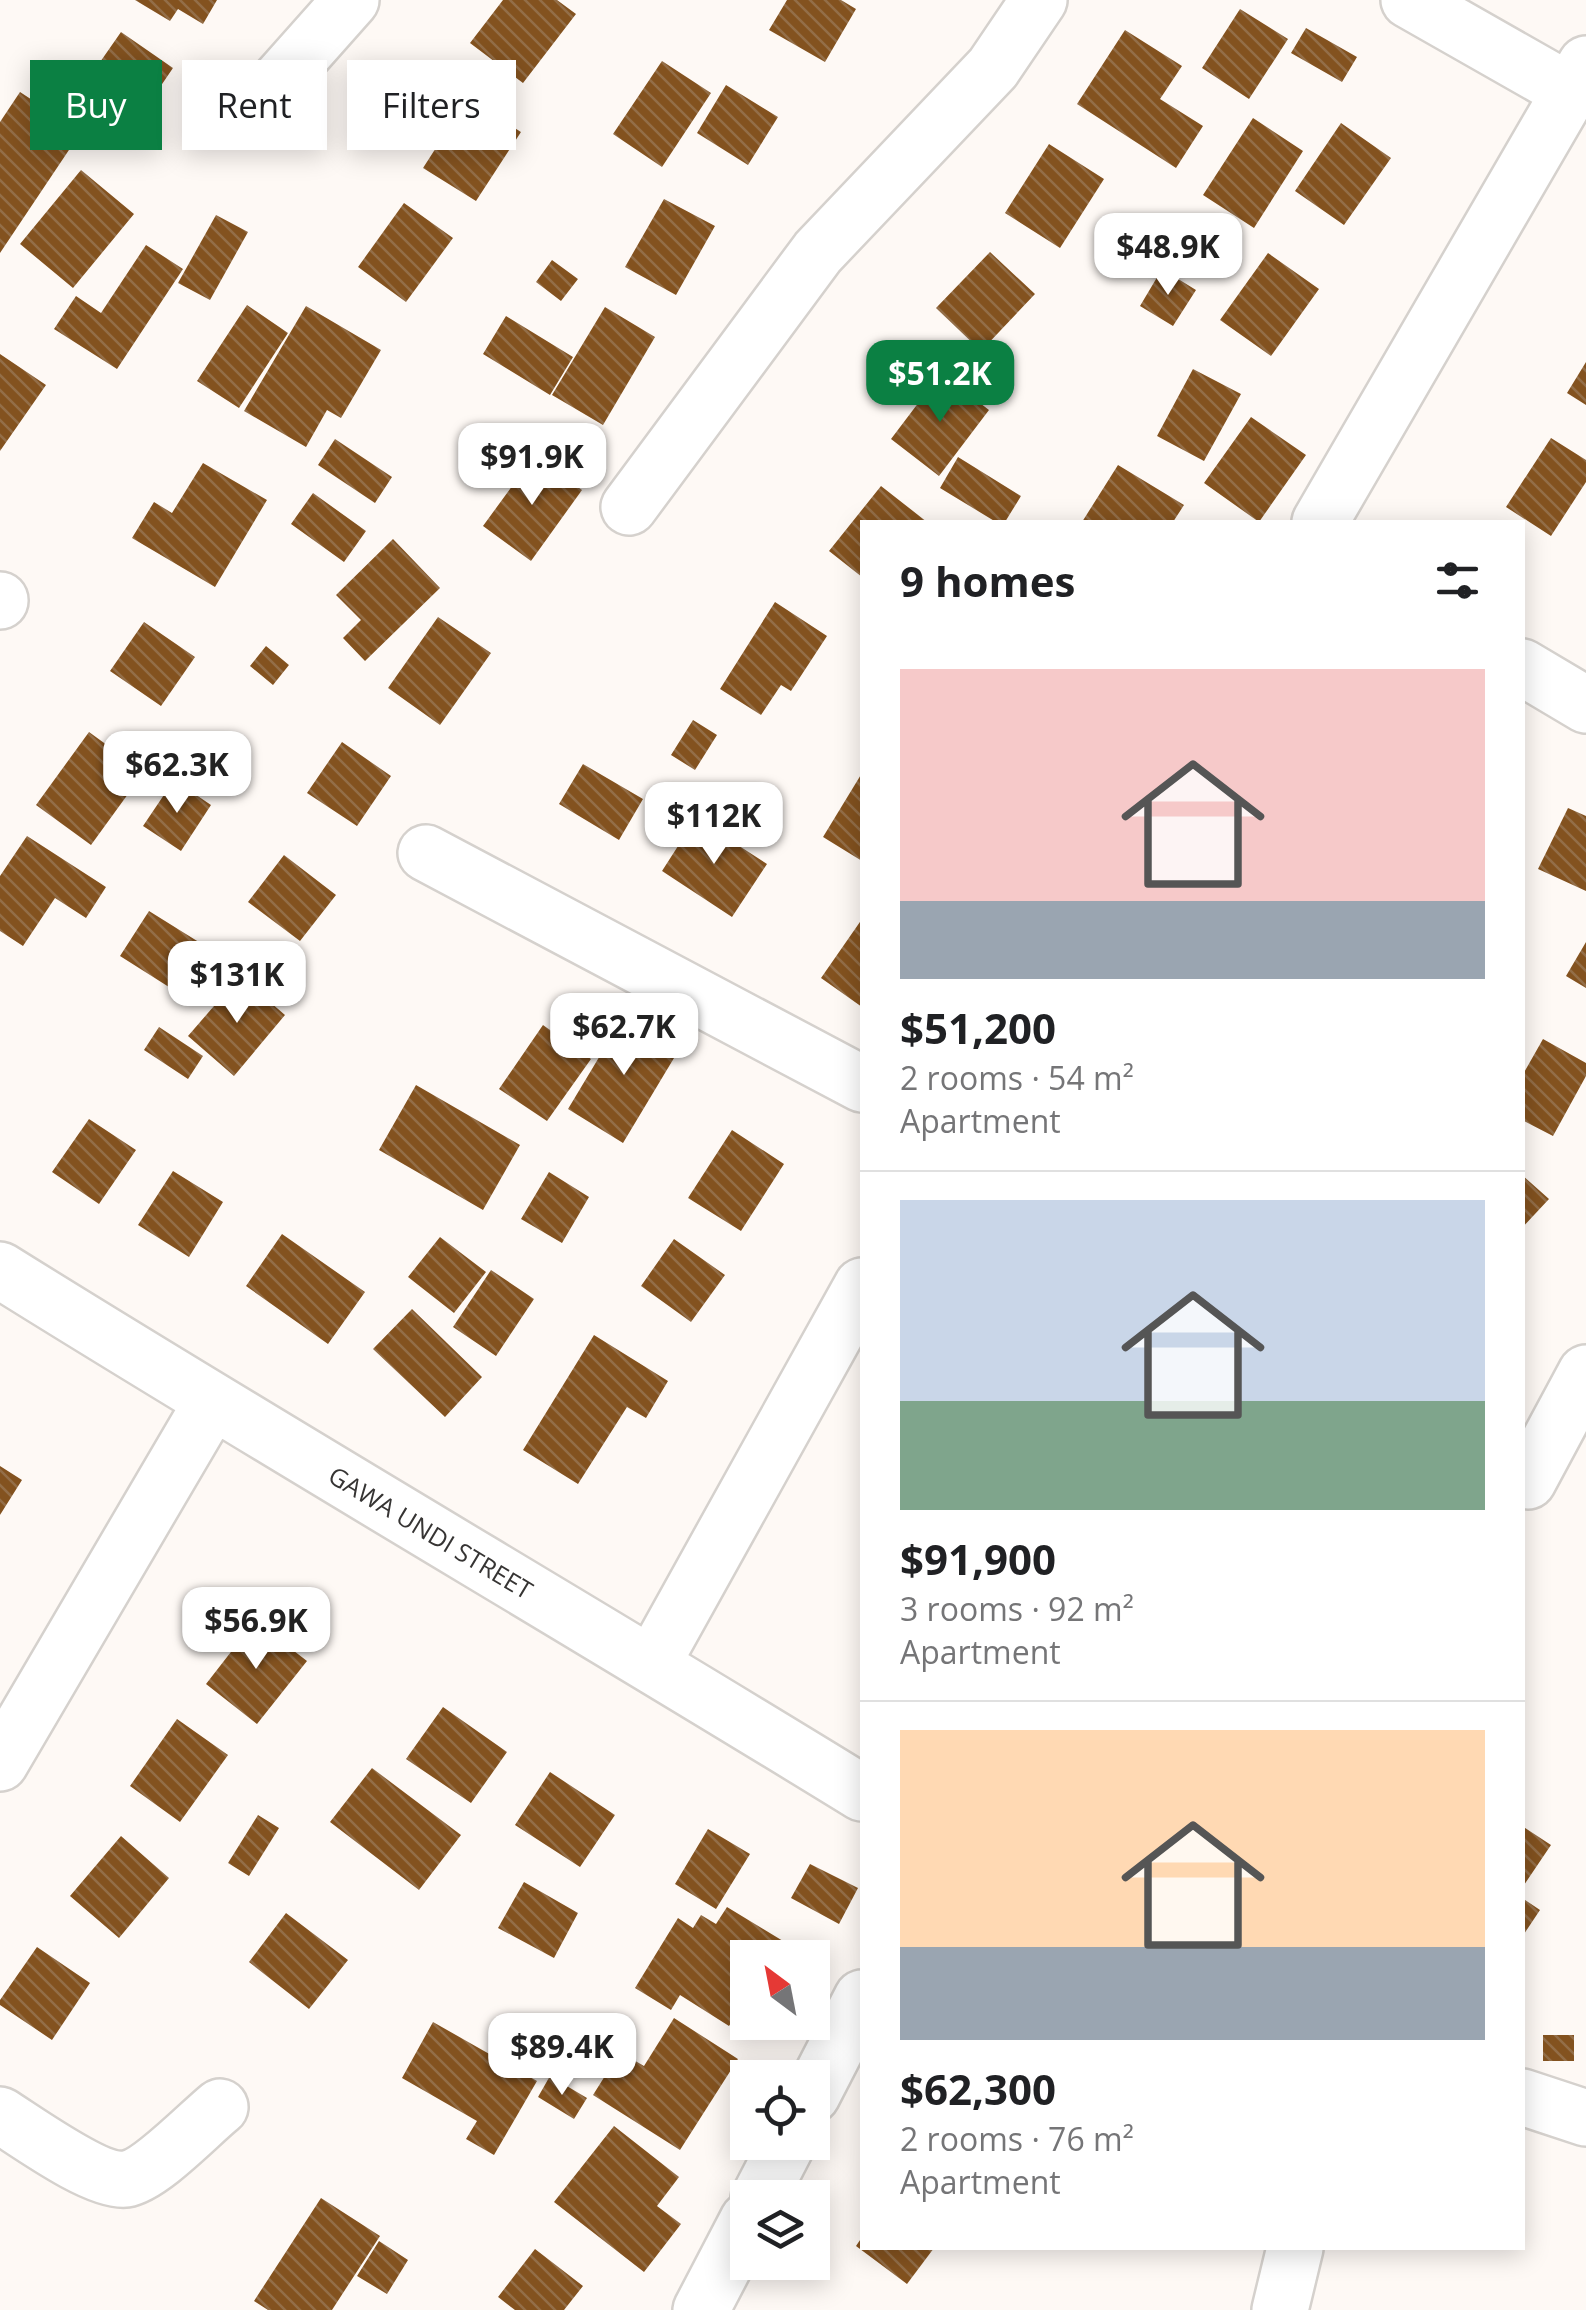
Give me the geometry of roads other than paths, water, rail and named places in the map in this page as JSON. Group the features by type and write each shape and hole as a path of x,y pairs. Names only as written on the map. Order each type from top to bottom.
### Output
{"street":[{"path":"298,60 351,0"},
{"path":"629,507 818,252 993,68 1039,0"},
{"path":"1321,520 1578,78 1409,0"},
{"path":"1525,669 1586,705"},
{"path":"426,853 860,1083"},
{"name":"GAWA UNDI STREET","path":"0,1270 860,1792"},
{"path":"652,1664 860,1290"},
{"path":"1528,1481 1586,1373"},
{"path":"0,1764 212,1402"},
{"path":"830,2060 860,2002"},
{"path":"1525,2098 1586,2118"},
{"path":"0,2115 94,2172 125,2179 145,2172 220,2107"},
{"path":"1280,2310 1294,2250"},
{"path":"701,2310 730,2254"}]}
